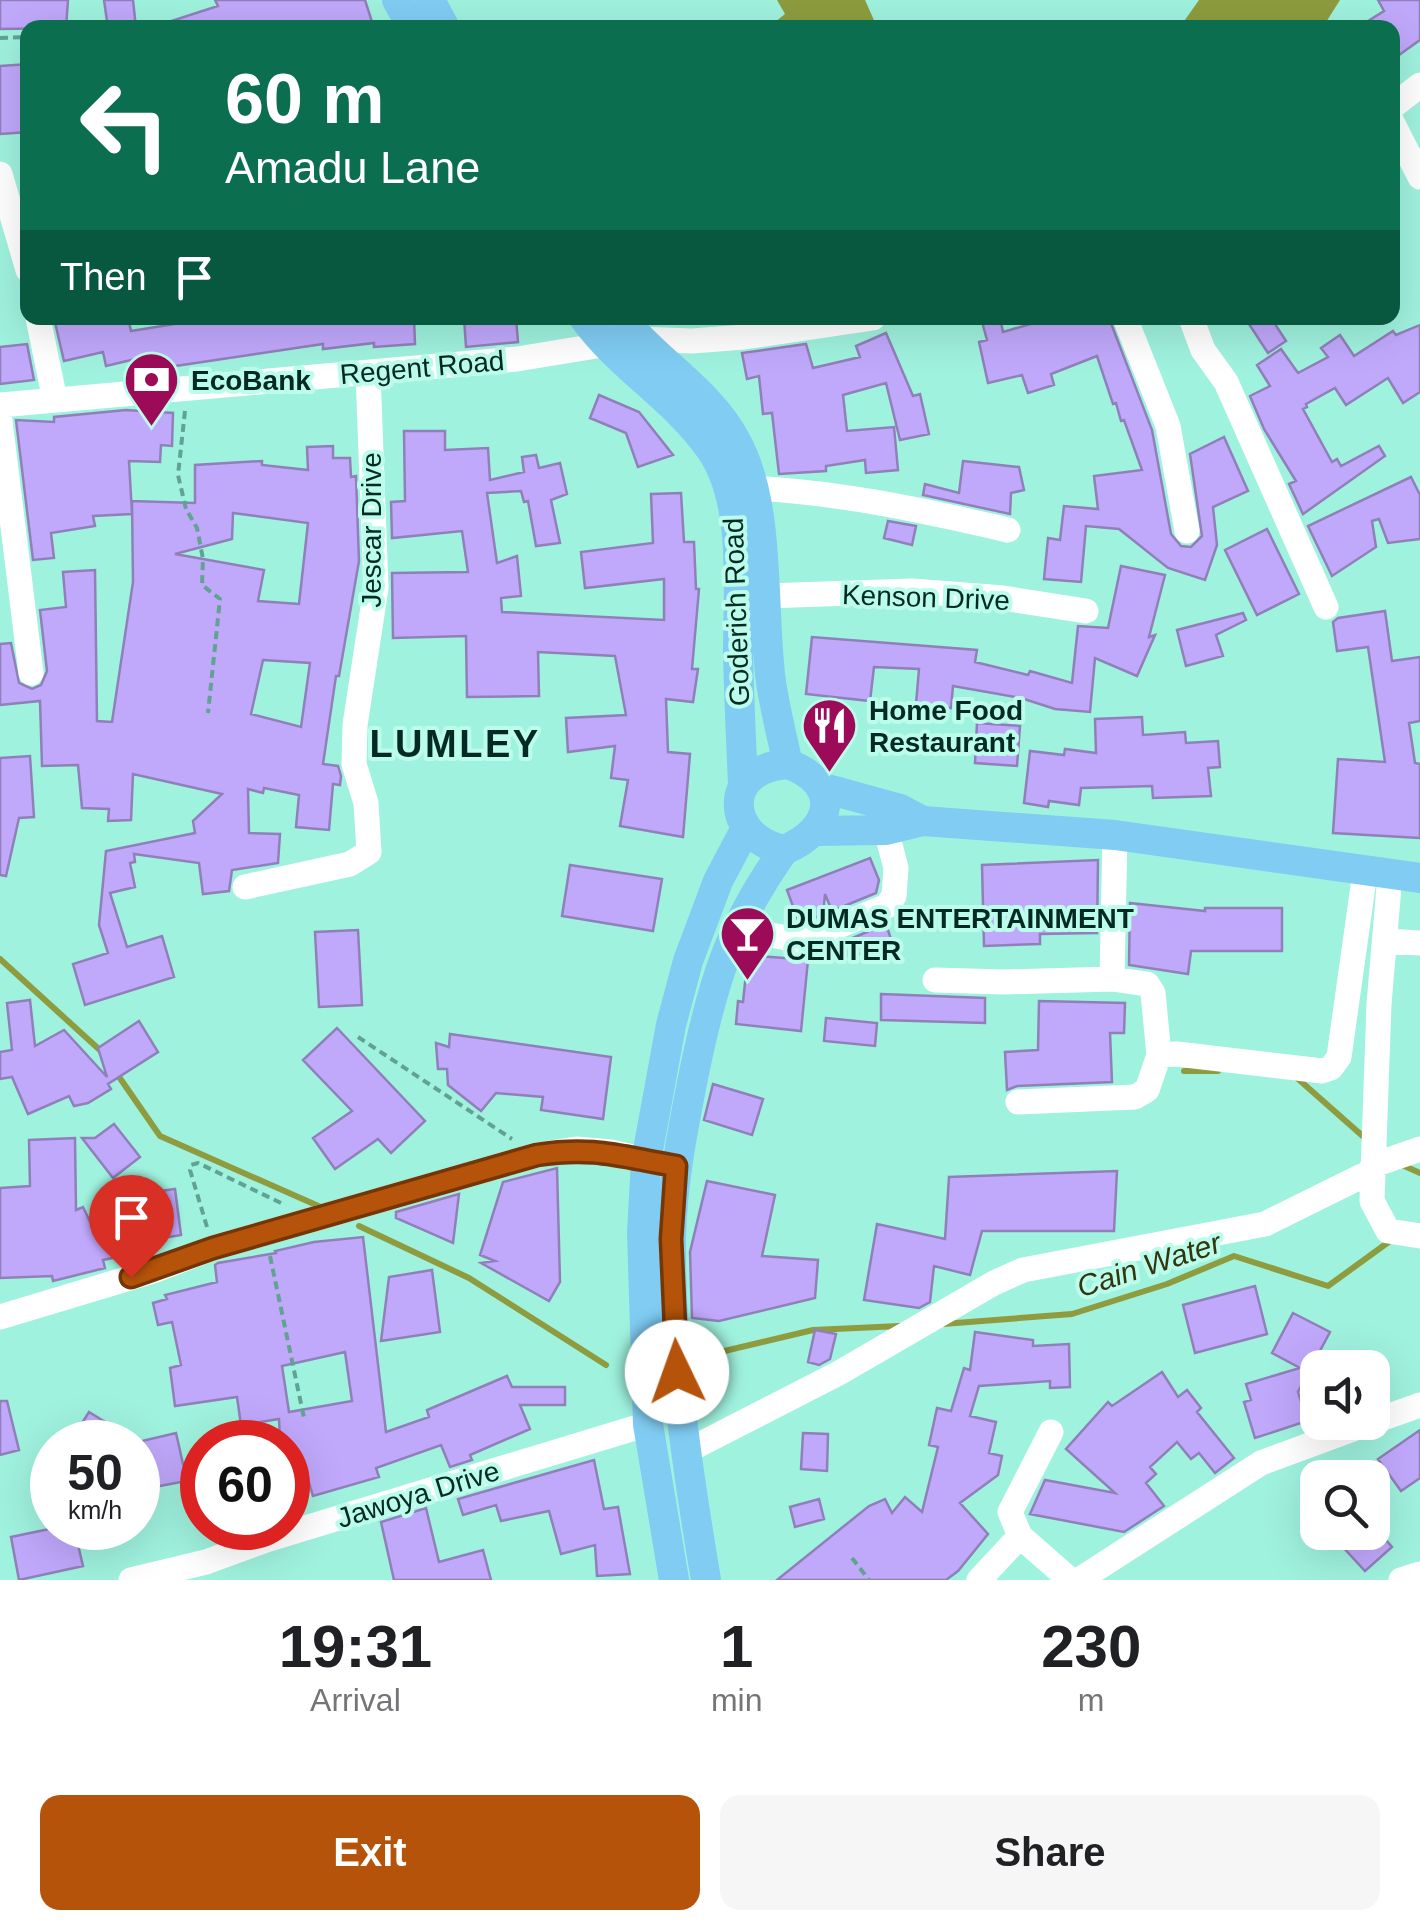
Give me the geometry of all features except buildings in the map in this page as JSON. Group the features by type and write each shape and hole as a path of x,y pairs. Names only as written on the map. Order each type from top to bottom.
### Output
{"main road":[{"name":"Goderich Road","path":"589,325 604,347 646,378 692,424 714,454 730,491 740,586 738,653 743,784"},
{"name":"Goderich Road","path":"631,328 707,402 736,440 754,488 771,682 788,764"},
{"path":"674,1580 648,1424 642,1232 720,965 735,928 752,894 784,850 806,842 824,817 820,787 810,775 788,764 759,771 743,784 738,798 739,814 746,828 759,841 784,850"},
{"path":"820,787 900,808 923,821"},
{"path":"817,830 886,830 923,821 1115,835 1391,875"},
{"path":"706,1580 678,1405 671,1239 661,1164 668,1042 688,961 718,881 746,828"}],"street":[{"path":"1400,101 1420,85"},
{"path":"1400,138 1420,178"},
{"path":"0,174 20,243"},
{"path":"39,325 55,400"},
{"name":"Regent Road","path":"0,405 517,360 604,347 631,328 692,341 825,325"},
{"path":"1128,325 1168,426 1186,531"},
{"path":"1194,325 1203,350 1226,382 1326,607"},
{"name":"Jescar Drive","path":"244,888 350,864 369,852 366,802 354,764 355,725 376,588 368,373"},
{"path":"0,421 31,672"},
{"path":"754,488 822,492 889,502 1008,530"},
{"name":"Kenson Drive","path":"765,596 912,591 1002,598 1086,611"},
{"path":"735,928 797,940 886,906 894,896 896,868 886,830"},
{"path":"1112,978 1115,835"},
{"path":"1391,875 1379,1004 1372,1201 1388,1232 1420,1236"},
{"path":"1159,1055 1322,1071 1331,1068 1338,1056 1391,875"},
{"path":"1386,941 1420,943"},
{"path":"935,980 1112,978 1147,984 1153,992 1159,1055 1147,1090 1134,1097 1018,1102"},
{"path":"0,1317 264,1232 537,1155 576,1149 611,1152 661,1164"},
{"path":"686,1452 839,1374 994,1283 1051,1262 1265,1224 1368,1174 1374,1166 1420,1149"},
{"path":"1390,1416 1420,1405"},
{"name":"Jawoya Drive","path":"132,1580 206,1562 266,1540 648,1424"},
{"path":"1050,1432 1010,1512 1020,1536 1070,1580"},
{"path":"1078,1580 1261,1463 1323,1440"},
{"path":"979,1580 1020,1536"},
{"path":"1401,1580 1420,1574"}],"path":[{"path":"188,387 178,475 186,509 197,528 203,558 202,585 220,599 208,713"},
{"path":"358,1037 537,1155"},
{"path":"213,1248 190,1170 192,1165 198,1164 314,1219"},
{"path":"264,1232 304,1418"},
{"path":"852,1558 869,1580"}],"shaded area":[{"path":"777,0 865,0 874,20 778,20 785,14"},
{"path":"1199,0 1340,0 1327,20 1185,20"}],"waterway":[{"name":"Cain Water","path":"0,959 102,1052"},
{"name":"Cain Water","path":"115,1071 160,1136 323,1208"},
{"path":"1184,1071 1218,1071"},
{"path":"1297,1078 1366,1139"},
{"path":"1400,1164 1420,1173"},
{"name":"Cain Water","path":"359,1226 469,1278 606,1365"},
{"name":"Cain Water","path":"943,1324 1072,1314 1167,1284 1234,1256 1328,1286 1390,1241"},
{"name":"Cain Water","path":"695,1358 813,1330 900,1326"}],"place":[{"name":"EcoBank","path":"152,429"},
{"name":"Home Food Restaurant","path":"830,775"},
{"name":"DUMAS ENTERTAINMENT CENTER","path":"747,983"}],"district":[{"name":"LUMLEY","path":"455,744"}],"route":[{"path":"131,1277 264,1232 537,1155 576,1149 611,1152 676,1166 671,1239 677,1372"}]}
